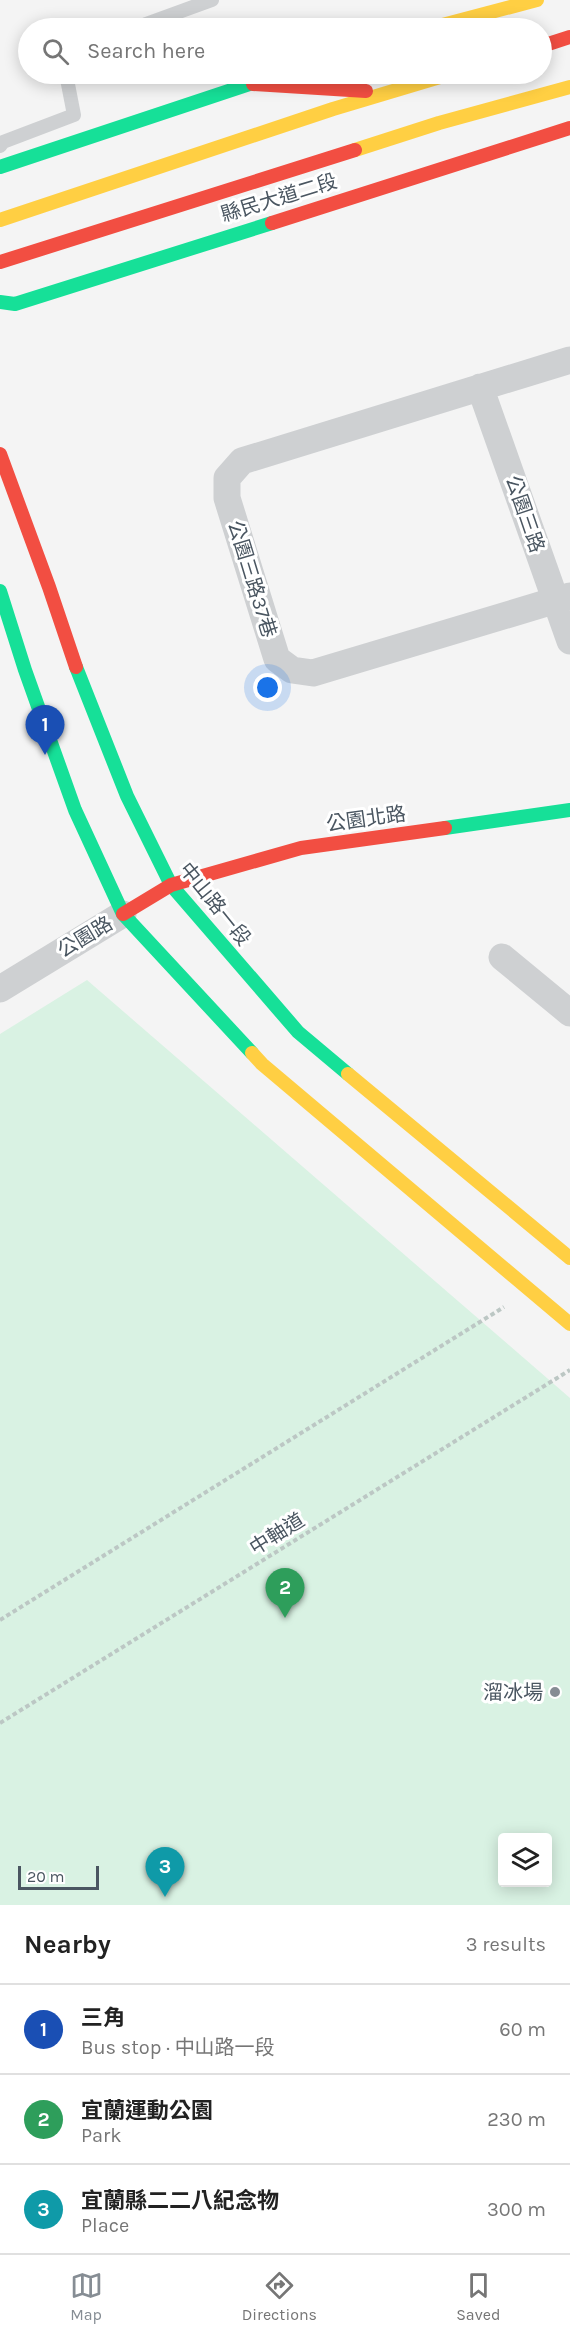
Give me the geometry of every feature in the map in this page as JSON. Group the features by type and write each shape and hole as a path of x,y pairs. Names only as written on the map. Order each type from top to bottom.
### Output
{"street":[{"path":"469,18 537,0"},
{"path":"552,43 570,37"},
{"path":"0,167 248,84"},
{"path":"264,84 386,93"},
{"path":"0,220 416,84"},
{"name":"縣民大道二段","path":"0,262 439,123 570,87"},
{"path":"536,139 561,116"},
{"name":"縣民大道二段","path":"0,302 15,304 570,128"},
{"path":"3,319 15,304"},
{"name":"公園三路37巷","path":"563,598 313,673 292,670 277,659 227,498 227,478 242,461 570,360"},
{"name":"公園三路","path":"480,387 563,598 570,641"},
{"name":"中山路一段","path":"0,454 49,587 84,692 127,796 171,885 297,1032 570,1258"},
{"path":"0,591 75,810 123,914 262,1064 570,1324"},
{"name":"公園北路","path":"171,885 301,848 570,810"},
{"name":"公園路","path":"0,989 171,885"},
{"path":"502,957 570,1012"}],"lane":[{"path":"162,18 212,0"},
{"path":"0,146 3,142 74,115 68,84"}],"path":[{"path":"0,1620 531,1291"},
{"name":"中軸道","path":"0,1723 570,1370"}],"green space":[{"path":"87,980 570,1398 570,1905 0,1905 0,1034"}],"traffic: fast":[{"path":"0,167 250,84"},
{"path":"0,302 15,304 272,223"},
{"path":"0,591 25,670 75,810 123,914 252,1053"},
{"path":"76,667 127,796 171,885 298,1032 348,1074"},
{"path":"445,828 570,810"}],"traffic: slow":[{"path":"469,18 537,0"},
{"path":"0,220 333,109 417,84"},
{"path":"355,150 439,123 570,87"},
{"path":"252,1053 262,1064 570,1324"},
{"path":"348,1074 570,1258"}],"traffic: jam":[{"path":"552,43 570,37"},
{"path":"253,84 366,91"},
{"path":"272,223 570,128"},
{"path":"0,262 355,150"},
{"path":"0,454 76,667"},
{"path":"123,914 171,885 301,848 445,828"}],"place":[{"name":"三角","path":"45,755"},
{"name":"宜蘭運動公園","path":"285,1618"},
{"name":"溜冰場","path":"555,1692"},
{"name":"宜蘭縣二二八紀念物","path":"165,1897"}]}
